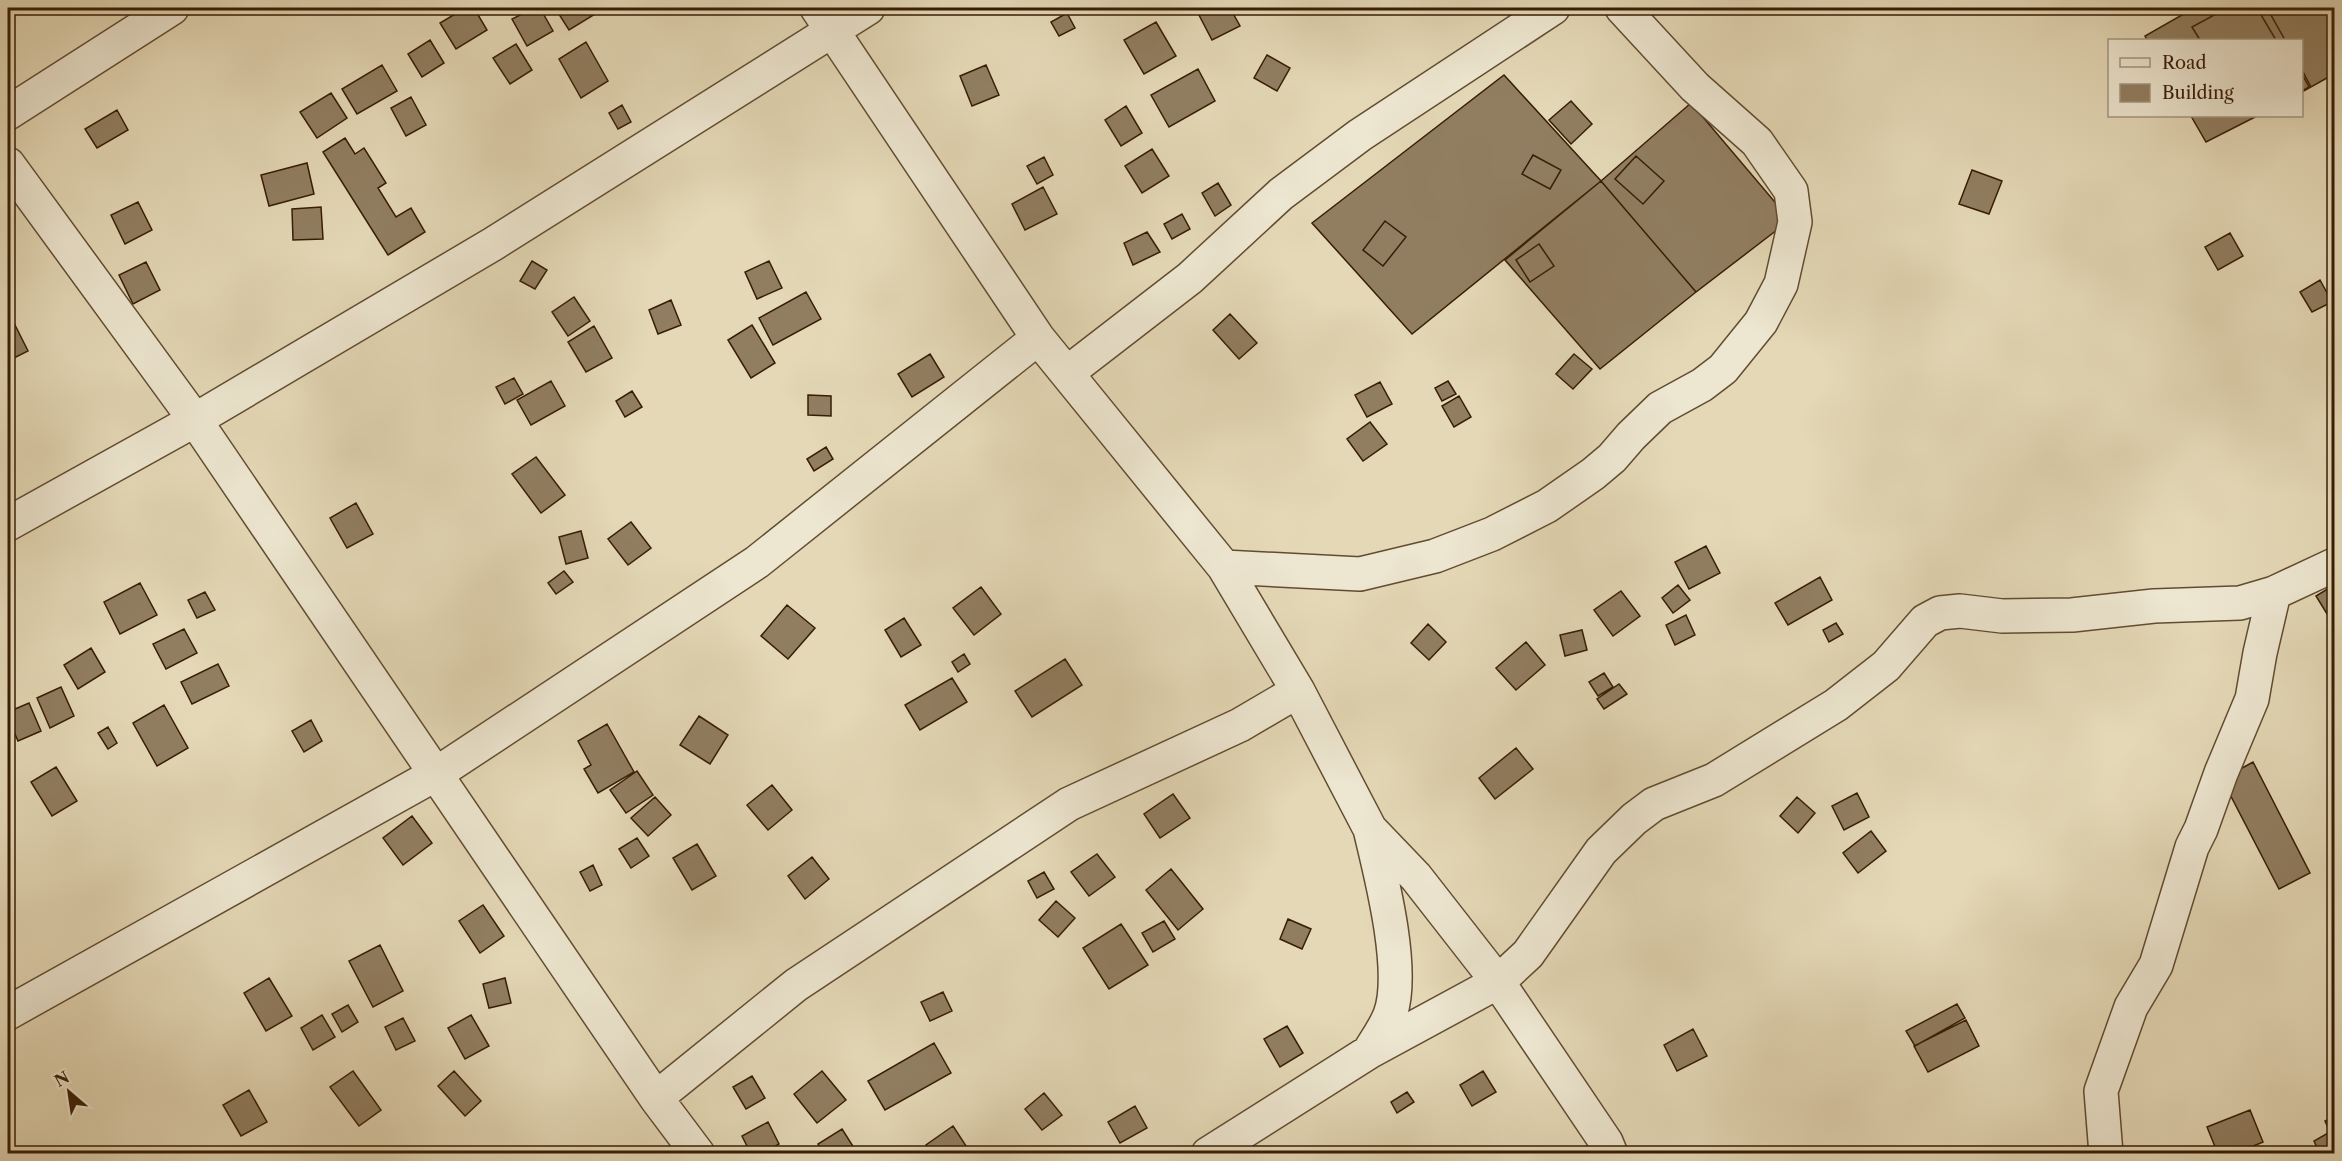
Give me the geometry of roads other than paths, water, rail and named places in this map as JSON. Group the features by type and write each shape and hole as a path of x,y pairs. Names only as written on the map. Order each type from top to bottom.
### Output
{"street":[{"path":"8,113 172,8"},
{"path":"8,524 195,420 494,244 824,18 868,8"},
{"path":"1067,373 1190,278 1290,188 1360,135 1554,8"},
{"path":"1224,567 1360,574 1435,556 1492,534 1547,506 1593,474 1612,458 1660,408 1702,385 1723,369 1761,322 1781,284 1795,222 1791,191 1757,142 1695,87 1622,8"},
{"path":"824,18 1038,338 1224,567 1298,691 1370,829 1389,909 1395,982 1390,1015 1369,1052"},
{"path":"8,164 195,420 656,1098 698,1154"},
{"path":"8,1013 436,774 757,562 1038,338"},
{"path":"1208,1154 1369,1052 1498,982 1528,954 1601,851 1634,819 1654,804 1714,780 1836,705 1886,666 1925,621 1940,613 1960,611 2002,616 2072,615 2154,606 2240,603 2274,593 2334,565"},
{"path":"2106,1154 2101,1091 2131,1006 2156,965 2192,847 2252,699 2274,593"},
{"path":"656,1098 796,985 1069,804 1240,725 1298,691"},
{"path":"1370,829 1416,877 1498,982 1606,1142 1611,1154"}]}
